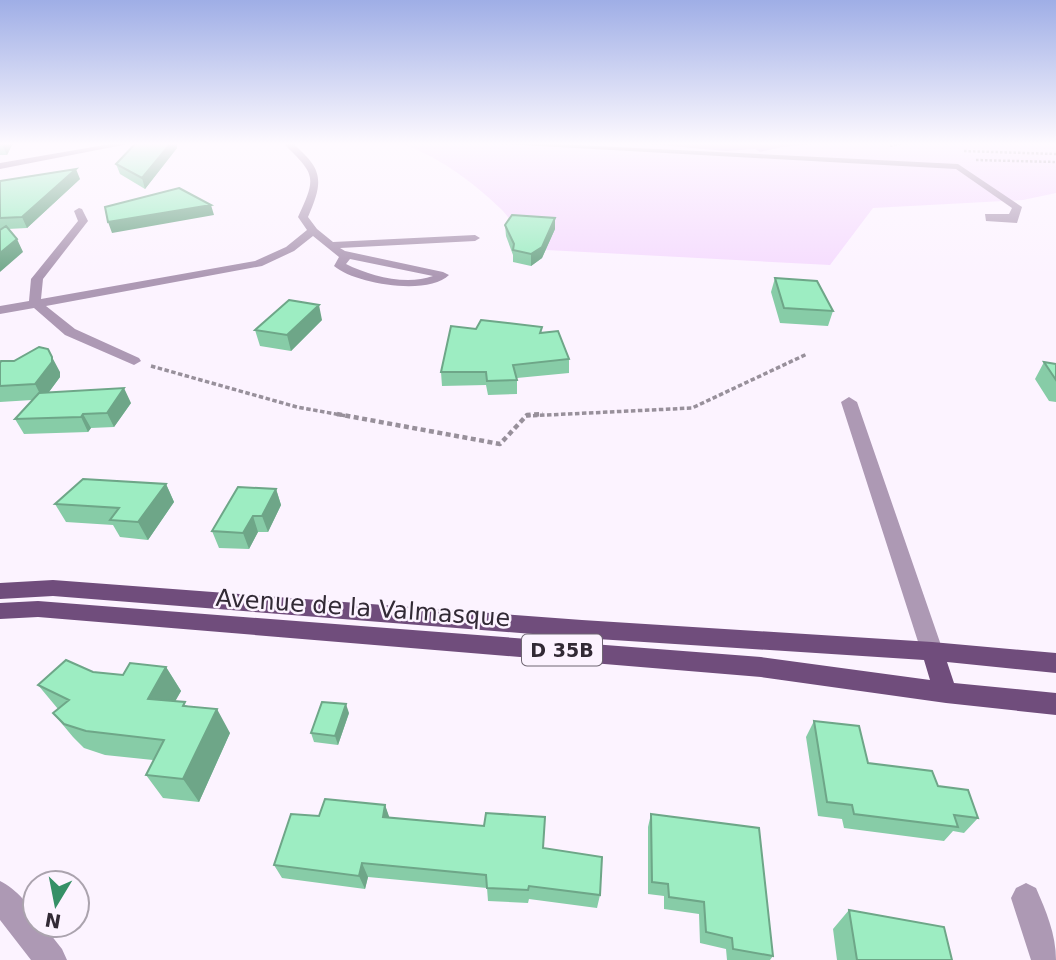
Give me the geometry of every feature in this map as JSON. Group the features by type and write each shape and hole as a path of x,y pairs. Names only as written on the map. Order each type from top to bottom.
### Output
{"main road":[{"name":"Avenue de la Valmasque","path":"0,590 53,588 582,629 932,650 1056,663"},
{"name":"Avenue de la Valmasque","path":"0,611 38,609 626,655 761,667 946,693 1056,704"},
{"path":"932,650 946,693"}],"street":[{"path":"317,188 303,217 313,231 341,254 443,275 430,283 415,284 350,272 340,266 340,262 347,256"},
{"path":"989,188 1017,207 1012,217"},
{"path":"35,303 37,279 83,221 79,211"},
{"path":"0,310 258,264 290,249 313,231"},
{"path":"332,245 475,238"},
{"path":"35,303 70,332 134,361"},
{"path":"849,402 932,650"},
{"path":"0,896 51,960"},
{"path":"1026,898 1047,960"}],"path":[{"path":"134,361 297,407 500,444 527,415 692,408 807,354"}],"shaded area":[{"path":"1056,188 1056,193 1023,200 873,208 830,265 528,249 505,213 478,189"}],"building":[{"path":"0,188 55,188 22,217 0,218"},
{"path":"179,188 211,205 108,222 105,207"},
{"path":"512,215 555,218 542,247 531,254 513,250 514,244 505,225"},
{"path":"6,226 17,239 0,253 0,230"},
{"path":"775,278 817,281 833,311 784,308"},
{"path":"289,300 319,305 287,335 255,330"},
{"path":"481,320 542,327 540,333 558,331 569,359 513,365 517,380 487,381 486,372 441,372 451,326 476,329"},
{"path":"39,347 48,349 52,362 35,384 0,386 1,361 14,361"},
{"path":"1044,362 1056,364 1056,380"},
{"path":"124,388 107,413 83,414 81,417 15,419 39,393"},
{"path":"83,479 166,484 138,522 110,520 119,508 55,504"},
{"path":"238,487 276,489 262,516 253,516 243,533 212,531"},
{"path":"66,660 93,672 123,675 130,663 166,667 148,699 185,702 183,706 217,709 183,779 146,775 164,740 86,731 64,724 53,713 69,700 38,685"},
{"path":"322,702 346,704 335,736 311,733"},
{"path":"814,721 859,726 868,763 932,771 938,786 968,790 978,818 954,815 958,827 854,814 852,805 827,802"},
{"path":"325,799 385,805 383,817 484,826 486,813 545,817 543,848 602,857 600,895 529,886 528,890 487,888 486,875 362,863 359,876 274,865 291,814 319,816"},
{"path":"651,814 759,828 773,956 733,949 732,938 706,932 704,902 669,897 668,884 652,882"},
{"path":"849,910 944,927 952,960 857,960"}]}
